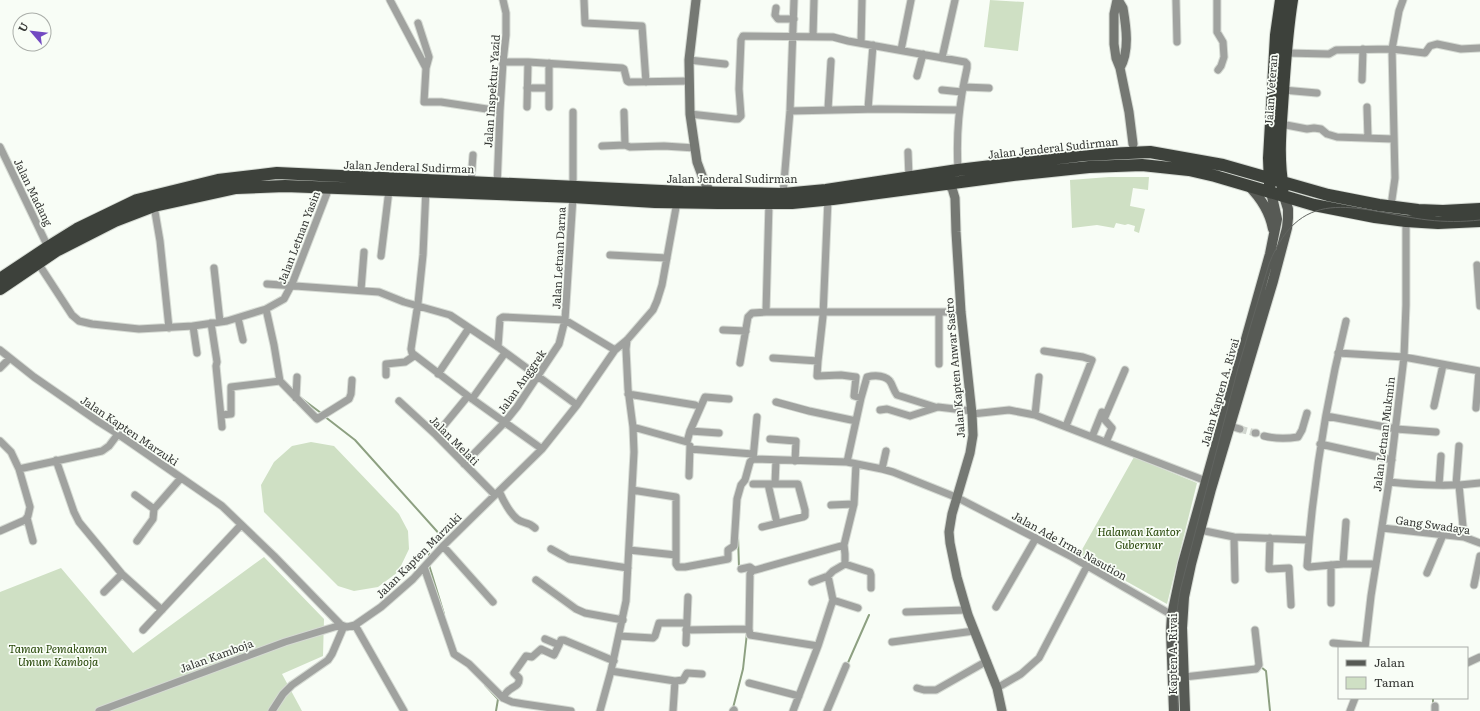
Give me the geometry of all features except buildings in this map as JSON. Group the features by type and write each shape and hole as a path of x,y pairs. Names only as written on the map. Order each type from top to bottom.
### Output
{"highway":[{"name":"Jalan Veteran","path":"1271,192 1269,160 1276,35 1281,0"},
{"name":"Jalan Veteran","path":"1284,196 1279,160 1286,52 1292,0"},
{"path":"1129,148 1174,151 1257,170 1263,168 1269,160"},
{"name":"Jalan Jenderal Sudirman","path":"573,192 677,202 714,198 783,194 826,190 909,178 940,180 958,170 1129,148 1224,165 1328,195 1390,206 1443,211 1480,209"},
{"name":"Jalan Jenderal Sudirman","path":"0,279 78,229 138,200 218,180 277,173 371,183 714,198 769,203 828,199 940,180 1089,167 1142,165 1189,170 1248,184 1314,205 1375,217 1438,223 1480,221"},
{"name":"Jalan Jenderal Sudirman","path":"0,289 38,263 87,235 122,218 154,206 236,188 285,186 329,188 371,183 389,190 471,181 498,189"}],"main road":[{"path":"1248,184 1254,190 1266,209 1272,222 1274,237"},
{"name":"Jalan Kapten A. Rivai","path":"1180,598 1183,563 1274,237 1277,219 1271,192"},
{"name":"Jalan Kapten A. Rivai","path":"1180,598 1200,530 1235,427 1273,281 1288,218 1288,209 1284,196"},
{"name":"Kapten A. Rivai","path":"1174,711 1171,631 1168,612 1180,598"},
{"name":"Kapten A. Rivai","path":"1180,598 1183,618 1185,711"},
{"path":"1168,612 1183,618"}],"street":[{"path":"390,0 426,68"},
{"name":"Jalan Inspektur Yazid","path":"498,189 500,110 506,35 506,13 503,0"},
{"path":"584,0 585,23 642,26 646,82"},
{"path":"696,0 689,60 690,114 697,162 704,181 714,198"},
{"path":"783,194 790,111 794,0"},
{"path":"813,36 814,0"},
{"path":"861,43 862,0"},
{"path":"901,50 911,0"},
{"path":"942,58 955,0"},
{"path":"1176,0 1177,42"},
{"path":"1217,0 1217,32 1223,42 1224,57 1223,63 1218,70"},
{"path":"1390,206 1395,178 1392,49 1398,11 1403,0"},
{"path":"1117,1 1114,14 1116,58 1120,68 1129,148"},
{"path":"1117,1 1123,8 1126,52 1124,62 1120,68"},
{"path":"776,8 775,15 778,19 794,19"},
{"path":"418,23 428,57 424,102 441,102 500,110"},
{"path":"1114,29 1125,30"},
{"path":"690,114 738,119 741,116 739,89 740,40 744,36 833,37 966,62 967,64 959,110 957,141 958,170"},
{"path":"1286,52 1329,54 1336,50 1392,49 1424,53 1430,46 1437,44 1463,50 1480,48"},
{"path":"868,109 873,45"},
{"path":"1362,80 1363,49"},
{"path":"917,76 923,54"},
{"path":"689,60 724,64"},
{"path":"828,109 831,61"},
{"path":"503,62 549,63 622,68 624,69 627,81 646,82 689,80"},
{"path":"527,107 528,62"},
{"path":"549,63 549,107"},
{"path":"527,88 549,88"},
{"path":"942,90 989,88"},
{"path":"1283,90 1317,92"},
{"path":"1367,107 1368,138"},
{"path":"790,111 828,109 959,110"},
{"name":"Jalan Letnan Darna","path":"565,320 573,192 573,112"},
{"path":"624,112 625,145"},
{"path":"1281,124 1308,130 1314,128 1321,129 1327,134 1337,137 1393,139"},
{"path":"602,146 625,145 695,148"},
{"name":"Jalan Madang","path":"0,147 48,247"},
{"path":"908,152 909,178"},
{"path":"471,181 473,155"},
{"name":"Jalan Kapten Anwar Sastro","path":"940,180 952,188 954,192 962,312 972,412 972,442 950,522 950,544 956,577 966,610 997,688 1002,711"},
{"path":"426,186 423,255 411,348 412,353 504,423 542,449"},
{"name":"Jalan Letnan Yasin","path":"38,263 72,316 79,321 92,324 139,329 193,326 238,318 266,310 281,301 292,286 329,188"},
{"path":"381,256 389,190"},
{"path":"828,199 823,312 817,376 841,375 856,377 854,396 861,398"},
{"name":"Jalan Kapten Marzuki","path":"0,350 34,377 222,506 343,626 355,625 381,607 413,579 443,546 542,449 577,405 615,350 627,340 653,310 662,285 677,202"},
{"path":"766,312 769,203"},
{"path":"154,206 162,255 169,328"},
{"name":"Jalan Letnan Mukmin","path":"1365,647 1392,460 1404,357 1406,304 1406,221"},
{"path":"361,290 364,252"},
{"path":"610,255 667,258"},
{"path":"1476,265 1480,306"},
{"path":"214,268 220,322"},
{"path":"268,284 361,290 384,293 404,302 450,315 498,347 577,405"},
{"path":"266,310 280,381 317,419 320,419 349,399 352,380"},
{"path":"939,312 939,364"},
{"path":"740,363 748,317 752,313 962,312"},
{"path":"498,347 500,319 503,317 565,320 615,350"},
{"path":"238,318 243,340"},
{"name":"Jalan Anggrek","path":"464,464 518,407 557,348 565,320"},
{"path":"1346,321 1338,353 1320,444 1309,540 1308,567 1342,564 1376,564"},
{"path":"211,323 217,362 216,366 222,427"},
{"path":"193,326 197,353"},
{"path":"438,374 469,328"},
{"path":"723,330 746,331"},
{"path":"600,711 614,661 626,601 634,452 633,427 628,394 627,340"},
{"path":"1044,351 1083,357 1092,360 1066,426"},
{"path":"436,435 470,397 505,353"},
{"path":"1338,353 1404,357 1479,371 1476,408"},
{"path":"386,375 386,364 406,362 414,356"},
{"path":"0,368 10,358"},
{"path":"773,358 818,362"},
{"path":"1434,406 1443,365"},
{"path":"1106,442 1112,428 1104,419 1125,370"},
{"path":"846,462 867,378 878,376 888,380 897,394 935,407 972,412 1009,410 1035,415 1206,481"},
{"path":"296,398 298,377"},
{"path":"1035,415 1038,377"},
{"path":"1092,436 1116,380"},
{"path":"220,415 231,414 232,387 280,381"},
{"path":"628,394 695,406"},
{"path":"689,476 688,446 690,431 705,397 729,399"},
{"name":"Jalan Melati","path":"398,401 436,435 464,464 497,493 517,519 530,524 535,528"},
{"path":"776,402 856,421"},
{"path":"880,410 887,409 910,416 935,407"},
{"path":"1264,436 1285,439 1298,436 1302,430 1307,414"},
{"path":"1326,416 1396,428 1436,432"},
{"path":"632,490 676,497 676,564 680,567 728,559 728,550 734,546 737,499 753,456 757,417"},
{"name":"Jalan Ade Irma Nasution","path":"633,427 688,446 776,460 846,462 882,469 956,497 1036,538 1168,612"},
{"path":"690,431 719,433"},
{"path":"19,469 104,450 112,443 118,434"},
{"path":"770,439 796,441 795,461"},
{"path":"0,441 10,452 19,469 30,504 30,510 27,518 22,522 0,531"},
{"path":"1320,444 1392,460"},
{"path":"1459,446 1458,485 1464,537"},
{"path":"882,469 886,451"},
{"path":"1439,485 1441,456"},
{"path":"56,460 77,519 122,574 162,610"},
{"path":"776,460 772,484 777,523"},
{"path":"845,564 844,545 854,504 856,464"},
{"path":"137,541 153,519 154,509 181,478"},
{"path":"1389,482 1439,485 1480,483"},
{"path":"753,484 798,484 805,514 803,517 762,527"},
{"path":"135,495 154,509"},
{"path":"831,506 854,504"},
{"path":"27,518 33,541"},
{"path":"1342,564 1346,522"},
{"path":"143,630 241,524"},
{"name":"Gang Swadaya","path":"1382,528 1464,537 1480,543"},
{"path":"1200,530 1234,537 1309,540"},
{"path":"1427,573 1442,535"},
{"path":"1234,537 1235,580"},
{"path":"996,607 1036,538"},
{"path":"1270,538 1269,569 1289,568 1291,605"},
{"path":"818,646 750,635 747,629 750,574 754,570 844,545"},
{"path":"443,546 493,602"},
{"path":"552,549 569,560 628,568"},
{"path":"629,550 676,555"},
{"path":"1474,585 1480,556"},
{"path":"427,564 454,654 466,661 503,698 512,702 571,711"},
{"path":"812,582 828,576 833,571 845,564 870,572 871,588"},
{"path":"1331,565 1331,603"},
{"path":"997,688 1021,674 1039,658 1087,566"},
{"path":"741,569 750,567 754,570"},
{"path":"104,592 122,574"},
{"path":"793,711 818,646 833,600 828,576"},
{"path":"536,580 576,609 585,613 623,620"},
{"path":"686,643 688,598"},
{"path":"833,600 858,608"},
{"path":"906,612 966,610"},
{"path":"619,636 653,638 656,636 659,623 747,629"},
{"path":"355,625 404,711"},
{"path":"272,711 283,694 292,685 328,660 332,654 343,626"},
{"name":"Jalan Kamboja","path":"99,711 285,642 343,626"},
{"path":"1184,677 1256,669 1259,665 1255,630"},
{"path":"892,642 974,631"},
{"path":"545,639 559,645"},
{"path":"503,698 507,691 515,687 518,682 519,678 514,674 525,657 532,657 540,649 554,655 561,640 614,661"},
{"path":"1333,643 1365,647"},
{"path":"1468,663 1480,657"},
{"path":"917,688 924,690 936,690 987,661"},
{"path":"827,711 846,666"},
{"path":"611,671 675,681 683,680 686,673 702,674"},
{"path":"673,711 675,681"},
{"path":"749,684 799,696"},
{"path":"1352,710 1355,699"}],"green space":[{"path":"990,0 1024,2 1018,51 984,47"},
{"path":"1109,177 1149,177 1148,190 1133,188 1130,206 1145,209 1139,233 1134,231 1135,226 1116,223 1114,228 1097,225 1072,228 1070,180"},
{"path":"311,442 334,446 399,514 408,531 409,549 398,572 378,587 354,591 338,586 264,512 261,485 274,462 292,446"},
{"name":"Halaman Kantor Gubernur","path":"1134,457 1197,483 1167,604 1079,555"},
{"name":"Taman Pemakaman Umum Kamboja","path":"264,557 324,619 323,656 282,674 302,711 0,711 0,592 61,568 133,653"}],"waterway":[{"path":"301,398 321,413"},
{"path":"324,416 355,440 443,538 429,550 429,558"},
{"path":"738,535 739,568"},
{"path":"429,565 444,614"},
{"path":"847,665 869,615"},
{"path":"733,708 743,669 747,633"},
{"path":"1261,667 1266,671 1270,711"},
{"path":"485,685 498,699 496,711"},
{"path":"1433,699 1433,705"}],"tunnel":[{"path":"1240,429 1255,433"}],"tram line":[{"path":"1178,711 1176,618 1181,587 1238,368 1269,264 1283,238 1298,221 1316,211 1335,208 1357,208 1434,221 1454,222 1480,220"}]}
